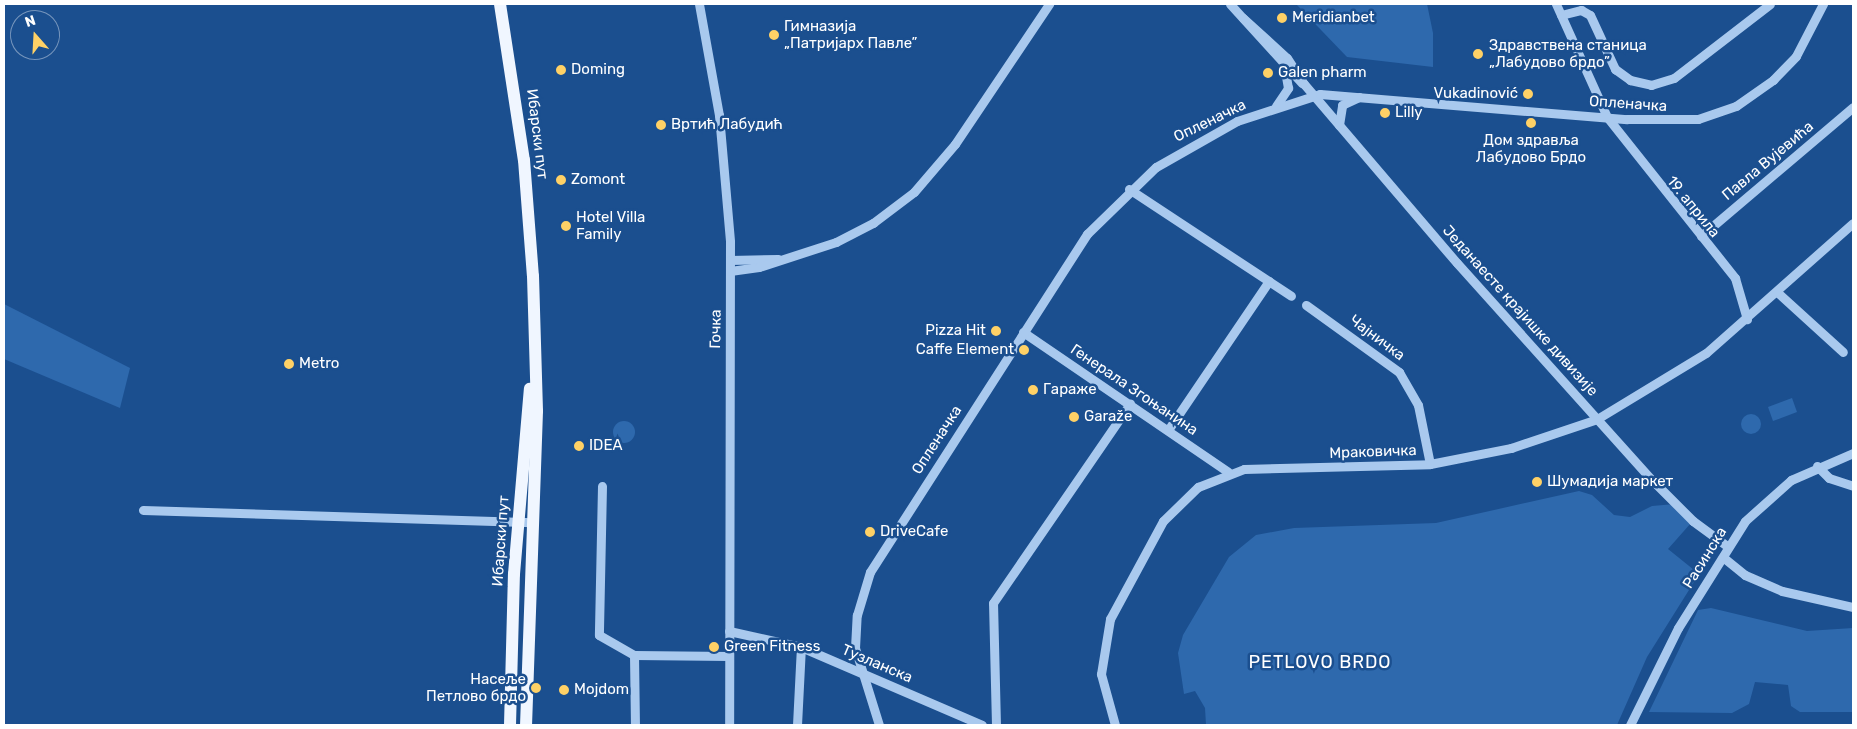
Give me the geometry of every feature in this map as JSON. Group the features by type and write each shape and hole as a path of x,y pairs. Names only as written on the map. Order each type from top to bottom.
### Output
{"main road":[{"name":"Ибарски пут","path":"500,4 528,197 534,359 533,522 526,725"},
{"name":"Ибарски пут","path":"510,725 519,521 534,359"}],"street":[{"name":"Гочка","path":"698,4 719,115 730,260 729,725"},
{"path":"730,271 778,259 852,234 914,192 955,144 1049,4"},
{"name":"Једанаесте крајишке дивизије","path":"1230,4 1281,64 1304,84"},
{"name":"19. априла","path":"1556,4 1607,117 1738,282 1747,319"},
{"path":"1561,15 1582,10 1590,15 1616,69 1630,80 1651,85 1674,78 1770,4"},
{"name":"Опленачка","path":"879,725 859,671 855,627 870,572 1087,234 1128,189 1208,134 1275,107 1313,96 1363,96 1607,117 1686,120 1736,106 1773,80 1796,56 1823,4"},
{"name":"Једанаесте крајишке дивизије","path":"1243,18 1287,58 1313,96 1675,504 1727,546"},
{"path":"1275,107 1288,86 1281,64"},
{"path":"1339,125 1342,105 1363,96"},
{"name":"Павла Вујевића","path":"1701,236 1853,108"},
{"path":"1128,189 1292,296"},
{"name":"Мраковичка","path":"1115,725 1103,687 1101,662 1112,613 1173,508 1198,487 1228,472 1430,464 1511,448 1597,418 1691,364 1747,319 1853,223"},
{"path":"730,260 778,259"},
{"path":"1168,430 1269,281"},
{"path":"1776,292 1842,352"},
{"name":"Чајничка","path":"1306,305 1399,372 1418,405 1430,464"},
{"name":"Генерала Згоњанина","path":"1023,332 1228,472"},
{"path":"996,725 993,603 1130,404"},
{"name":"Расинска","path":"1630,725 1678,628 1724,558 1727,546 1769,496 1817,466 1853,453"},
{"path":"1817,466 1829,478 1853,486"},
{"path":"602,486 597,631 604,640 634,655 729,656"},
{"path":"142,510 533,522"},
{"path":"1724,558 1745,575 1782,591 1853,606"},
{"name":"Тузланска","path":"729,631 801,647 982,725"},
{"path":"797,725 801,647"},
{"path":"634,655 635,725"}],"shaded area":[{"path":"1296,4 1427,4 1433,33 1433,67 1347,57"},
{"path":"4,304 130,368 120,408 4,359"},
{"path":"1792,398 1797,412 1773,421 1768,407"},
{"path":"1751,414 1758,417 1761,424 1758,431 1751,434 1744,431 1741,424 1744,417"},
{"path":"624,421 632,424 635,432 632,440 624,443 616,440 613,432 616,424"},
{"path":"1579,491 1592,495 1614,515 1630,517 1652,506 1675,504 1691,523 1668,549 1699,574 1647,657 1617,725 1206,725 1205,708 1195,691 1184,694 1178,653 1183,635 1229,557 1256,535 1294,528 1436,523"},
{"path":"1711,608 1807,631 1853,628 1853,712 1800,712 1791,706 1788,685 1755,682 1749,704 1732,713 1649,712 1698,610"}],"place":[{"name":"Meridianbet","path":"1282,18"},
{"name":"Гимназија „Патријарх Павле”","path":"774,35"},
{"name":"Здравствена станица „Лабудово брдо”","path":"1478,54"},
{"name":"Doming","path":"561,70"},
{"name":"Galen pharm","path":"1268,73"},
{"name":"Vukadinović","path":"1528,94"},
{"name":"Lilly","path":"1385,113"},
{"name":"Дом здравља Лабудово Брдо","path":"1531,123"},
{"name":"Вртић Лабудић","path":"661,125"},
{"name":"Zomont","path":"561,180"},
{"name":"Hotel Villa Family","path":"566,226"},
{"name":"Pizza Hit","path":"996,331"},
{"name":"Caffe Element","path":"1024,350"},
{"name":"Metro","path":"289,364"},
{"name":"Гараже","path":"1033,390"},
{"name":"Garaže","path":"1074,417"},
{"name":"IDEA","path":"579,446"},
{"name":"Шумадија маркет","path":"1537,482"},
{"name":"DriveCafe","path":"870,532"},
{"name":"Green Fitness","path":"714,647"},
{"name":"Насеље Петлово брдо","path":"536,688"},
{"name":"Mojdom","path":"564,690"}],"district":[{"name":"PETLOVO BRDO","path":"1320,662"}]}
